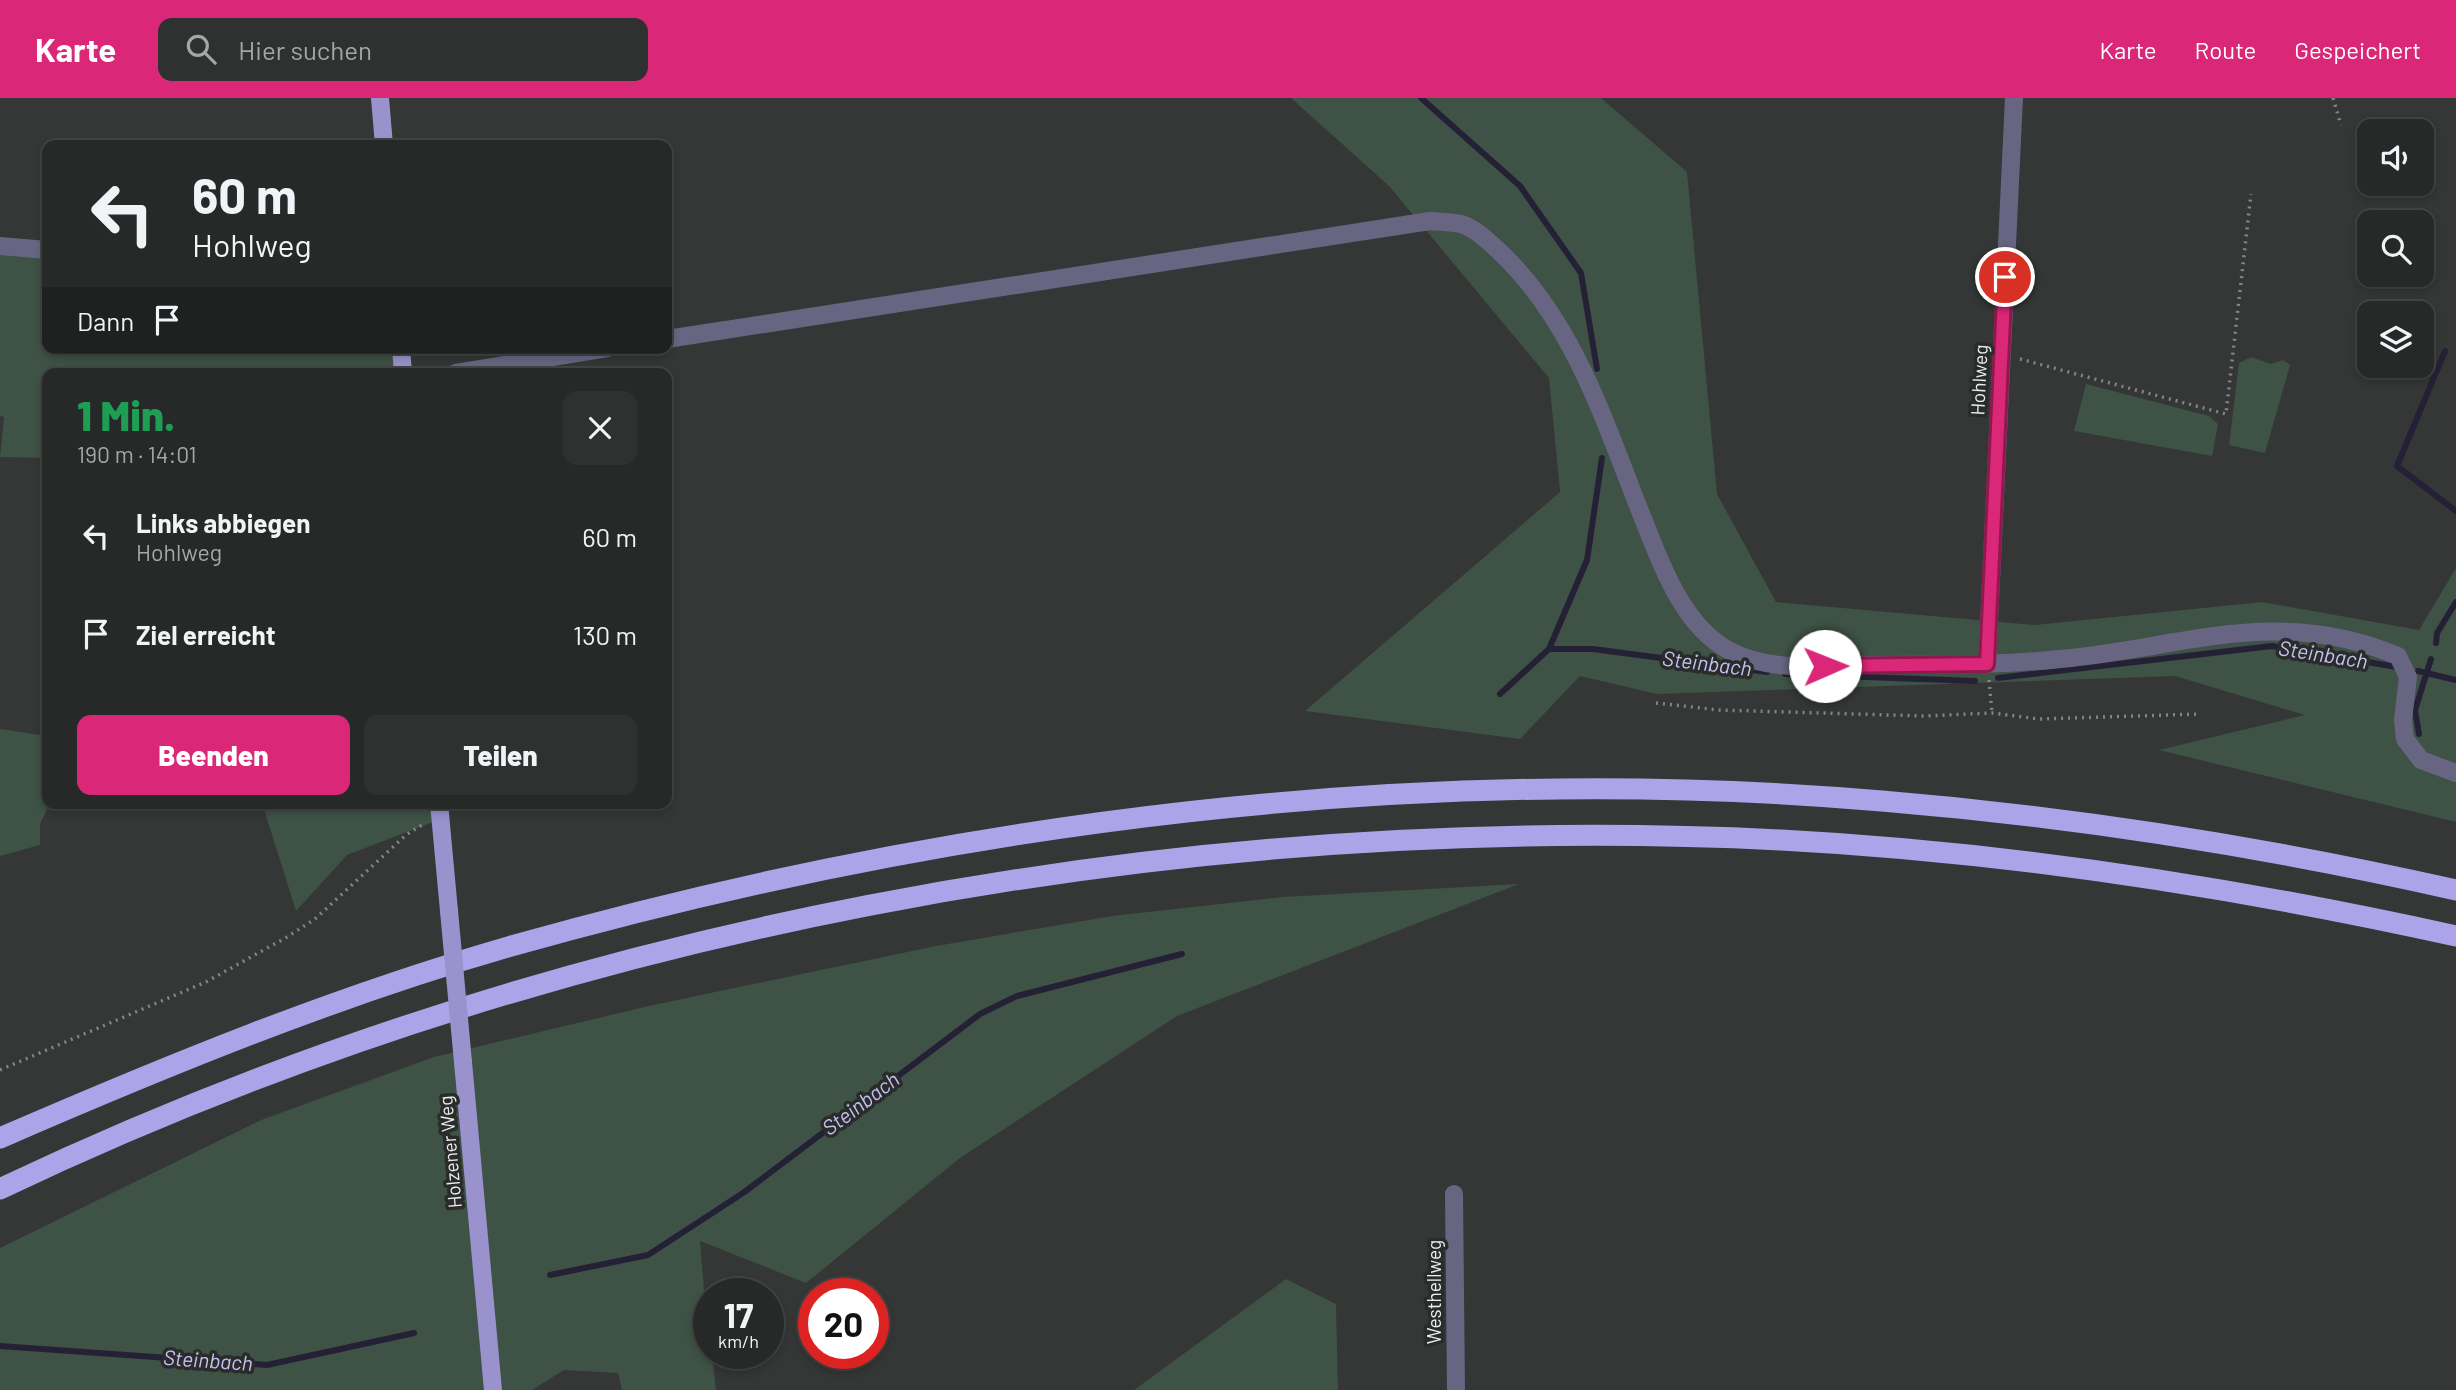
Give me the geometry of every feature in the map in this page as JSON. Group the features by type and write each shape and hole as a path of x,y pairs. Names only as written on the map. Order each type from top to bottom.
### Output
{"highway":[{"path":"0,1138 211,1049 326,1007 505,948 671,904 835,867 998,837 1246,806 1384,796 1621,790 1878,800 2182,836 2456,890"},
{"path":"0,1189 139,1127 312,1061 520,992 688,946 848,910 1005,882 1252,851 1465,838 1612,836 1872,846 1986,857 2173,881 2349,913 2456,936"}],"main road":[{"path":"380,98 384,140"},
{"name":"Holzener Weg","path":"440,811 492,1390"}],"street":[{"name":"Hohlweg","path":"1987,664 2014,98"},
{"path":"672,338 1430,221 1463,224 1486,239 1528,278 1562,329 1587,379 1661,564 1694,620 1710,639 1732,652 1758,662 1797,666 1987,664 2061,659 2252,630 2290,630 2371,645 2398,656 2408,677 2403,720 2405,739 2421,760 2456,773"},
{"path":"0,246 42,250"},
{"path":"486,368 571,354"},
{"name":"Westhellweg","path":"1454,1194 1456,1390"}],"path":[{"path":"2333,98 2341,125"},
{"path":"2001,354 2226,414 2252,194"},
{"path":"1987,664 1992,713"},
{"path":"1656,703 1719,710 1910,716 1992,713 2039,719 2200,714"},
{"path":"0,1070 206,982 287,937 315,919 406,835 440,811"}],"green space":[{"path":"1291,98 1601,98 1687,172 1717,494 1776,602 2035,625 2262,602 2419,630 2456,568 2456,822 2159,750 2305,715 2175,676 1657,694 1580,676 1520,739 1305,711 1560,492 1549,378 1389,186"},
{"path":"0,246 42,250 42,354 401,354 403,368 42,368 42,458 0,457 4,417 0,416"},
{"path":"2251,357 2271,364 2283,360 2290,365 2265,453 2229,445 2239,363"},
{"path":"2086,384 2209,416 2218,424 2212,456 2074,431"},
{"path":"0,729 42,735 42,809 47,809 40,824 40,845 0,856"},
{"path":"264,809 440,809 441,819 347,855 296,911"},
{"path":"1519,884 1177,1016 960,1158 812,1278 798,1280 700,1241 703,1278 693,1278 693,1369 714,1369 716,1390 622,1390 618,1373 564,1370 532,1390 0,1390 0,1248 261,1120 434,1057 653,1005 936,946 1112,916 1283,897"},
{"path":"1286,1279 1336,1304 1338,1390 1134,1390"}],"waterway":[{"path":"1421,98 1520,186 1581,273 1597,369"},
{"path":"2445,351 2397,466 2456,511"},
{"path":"1549,649 1587,560 1602,458"},
{"path":"2436,643 2437,633 2456,602"},
{"name":"Steinbach","path":"1998,678 2272,646 2397,667"},
{"name":"Steinbach","path":"1500,694 1549,649 1593,649 1767,672"},
{"path":"2419,734 2415,710 2431,659"},
{"name":"Steinbach","path":"2418,671 2456,680"},
{"name":"Steinbach","path":"1785,674 1975,681"},
{"name":"Steinbach","path":"550,1275 648,1255 743,1193 980,1014 1017,996 1182,954"},
{"name":"Steinbach","path":"0,1346 267,1365 414,1333"}],"route":[{"path":"1825,666 1987,664 2005,277"}]}
